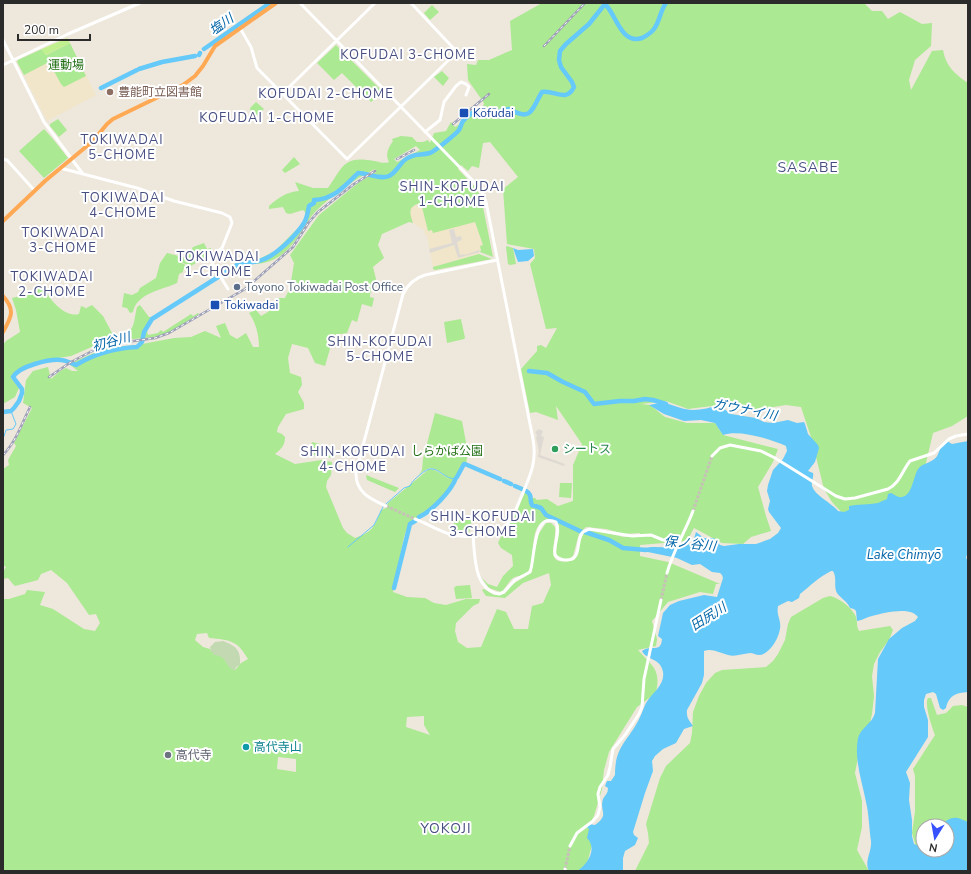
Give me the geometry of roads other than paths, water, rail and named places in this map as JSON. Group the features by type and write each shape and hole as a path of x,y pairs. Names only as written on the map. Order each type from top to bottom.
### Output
{"highway":[{"path":"3,221 60,168 93,141 113,119 183,85 203,66 215,46 276,3"},
{"path":"3,296 12,312 3,332"}],"street":[{"path":"3,65 140,3"},
{"path":"300,3 479,187 486,202 533,439 535,459 532,472 509,522 496,532 473,535 448,534 415,519"},
{"path":"282,94 375,3"},
{"path":"240,28 251,47 257,68 346,159 458,52 411,3"},
{"path":"3,40 44,122 83,174"},
{"path":"425,132 440,120 444,102 456,86 461,82 469,87 466,95"},
{"path":"3,159 7,160 35,191"},
{"path":"60,168 137,188 174,201 222,213 230,217 232,222 222,248 209,258 228,289"},
{"path":"386,506 363,494 357,484 356,472 403,294 410,283 425,274 497,260"},
{"path":"712,456 720,448 730,445 761,451 816,482 836,496 845,499 855,498 888,488 897,482 910,461 934,453 949,439 968,434"},
{"path":"668,573 669,566 692,511"},
{"path":"473,535 478,576 487,588 498,594 504,592 515,580 530,572 538,532 543,523 548,521 556,522 558,530 554,551 555,555 561,560 567,561 574,557 577,553 580,536 583,531 589,529 632,536 651,535 663,540 672,540 679,544"},
{"path":"570,846 577,833 596,818 599,811 598,794 600,786 604,781 610,767 613,749 625,735 642,707 646,671 661,600"}],"water":[{"path":"513,248 518,250 533,249 534,256 528,261 518,262"},
{"name":"Lake Chimyō","path":"660,403 669,404 693,410 719,405 731,414 756,418 764,422 773,423 788,420 797,423 804,422 808,434 819,448 815,462 808,471 813,473 812,486 816,493 838,511 844,512 849,510 849,506 879,503 887,499 888,494 891,493 899,497 905,496 912,486 918,469 922,465 935,459 941,446 947,441 952,444 968,441 968,551 966,558 968,561 968,692 960,693 951,697 946,708 943,710 940,708 936,694 933,692 926,694 924,707 928,720 928,737 906,772 910,783 909,800 912,820 912,836 915,844 915,858 955,858 955,818 959,818 968,822 968,871 869,871 867,864 871,841 867,807 858,762 858,738 859,734 874,717 878,659 889,639 902,628 915,621 918,617 909,612 896,611 870,616 857,621 856,611 850,608 836,591 835,576 833,571 831,571 800,594 799,598 792,602 788,601 778,606 780,625 779,633 776,640 766,653 759,655 750,653 733,656 713,650 704,651 704,675 702,683 687,710 688,717 693,726 684,729 676,743 663,749 652,761 653,771 633,832 638,838 635,845 625,851 623,858 623,871 577,871 584,865 590,856 591,847 587,838 589,829 587,827 589,824 595,825 602,818 602,803 608,790 605,786 607,781 611,781 615,775 615,766 619,752 633,730 647,702 661,684 663,676 662,667 642,651 649,648 658,648 660,646 662,639 658,636 663,613 670,605 679,601 704,595 717,597 723,578 720,573 712,572 700,564 692,565 677,558 643,551 640,549 647,547 680,547 687,545 693,542 696,532 704,538 714,538 720,545 724,546 756,544 770,539 778,533 781,528 769,512 768,509 770,501 767,491 773,470 783,459 787,451 786,446 772,440 746,434 730,433 723,435 715,423 701,420 684,421 664,414 649,405"}],"waterway":[{"name":"塩川","path":"204,49 270,3"},
{"name":"初谷川","path":"3,412 11,411 19,401 22,393 22,389 13,377 16,373 42,362 64,360 76,365 105,352 137,347 142,342 144,332 152,319 237,265 259,261 273,254 285,245 304,223 309,206 314,203 314,200 327,197 339,191 358,173 378,177 389,176 394,173 409,157 430,153 441,146 459,130 463,121 467,117 478,110 481,109 490,114 509,109 517,113 527,114 533,109 542,92 560,95 571,92 574,87 561,67 559,60 560,51 589,24 605,4 624,33 635,39 642,38 653,30 658,23 662,9 666,3"},
{"name":"塩川","path":"139,69 162,62 195,56"},
{"name":"塩川","path":"101,88 137,70"},
{"name":"ガウナイ川","path":"529,371 547,373 585,392 594,404 645,399 666,404"},
{"path":"3,449 3,439 6,430 13,429 16,424 11,411"},
{"name":"保ノ谷川","path":"457,477 464,464"},
{"name":"保ノ谷川","path":"465,464 500,479"},
{"path":"386,504 404,488 410,486 412,482 426,470 435,469 446,476 456,479"},
{"name":"保ノ谷川","path":"419,517 430,510 440,500 450,489 456,478"},
{"name":"保ノ谷川","path":"504,481 511,484"},
{"name":"保ノ谷川","path":"515,486 522,489"},
{"name":"保ノ谷川","path":"526,491 530,496 532,505 541,508 546,515 582,532"},
{"path":"348,547 374,525 383,507"},
{"name":"保ノ谷川","path":"394,588 410,524 415,521"},
{"name":"保ノ谷川","path":"585,532 609,540 623,548 646,550"}],"tunnel":[{"path":"693,511 712,456"},
{"path":"386,506 415,519"},
{"path":"661,600 667,573"},
{"path":"565,869 570,846"}],"railway":[{"path":"544,46 585,3"},
{"path":"453,124 489,94"},
{"path":"397,159 414,150"},
{"path":"49,377 71,362 98,348 112,344 155,338 169,333 245,289 293,247 309,222 318,212 354,184 375,171"},
{"path":"3,455 8,450 15,438 30,407"}],"place":[{"name":"豊能町立図書館","path":"110,92"},
{"name":"Kōfūdai","path":"464,113"},
{"name":"Toyono Tokiwadai Post Office","path":"237,287"},
{"name":"Tokiwadai","path":"215,305"},
{"name":"シートス","path":"555,449"},
{"name":"高代寺山","path":"246,747"},
{"name":"高代寺","path":"168,755"}],"district":[{"name":"KOFUDAI 3-CHOME","path":"408,54"},
{"name":"KOFUDAI 2-CHOME","path":"326,93"},
{"name":"KOFUDAI 1-CHOME","path":"267,117"},
{"name":"TOKIWADAI 5-CHOME","path":"122,146"},
{"name":"SASABE","path":"808,167"},
{"name":"SHIN-KOFUDAI 1-CHOME","path":"452,194"},
{"name":"TOKIWADAI 4-CHOME","path":"123,204"},
{"name":"TOKIWADAI 3-CHOME","path":"63,240"},
{"name":"TOKIWADAI 1-CHOME","path":"218,264"},
{"name":"TOKIWADAI 2-CHOME","path":"52,284"},
{"name":"SHIN-KOFUDAI 5-CHOME","path":"380,348"},
{"name":"SHIN-KOFUDAI 4-CHOME","path":"353,458"},
{"name":"SHIN-KOFUDAI 3-CHOME","path":"483,524"},
{"name":"YOKOJI","path":"446,828"}],"park label":[{"name":"運動場","path":"66,65"},
{"name":"しらかば公園","path":"447,451"}],"water label":[{"name":"田尻川","path":"708,616"}]}
